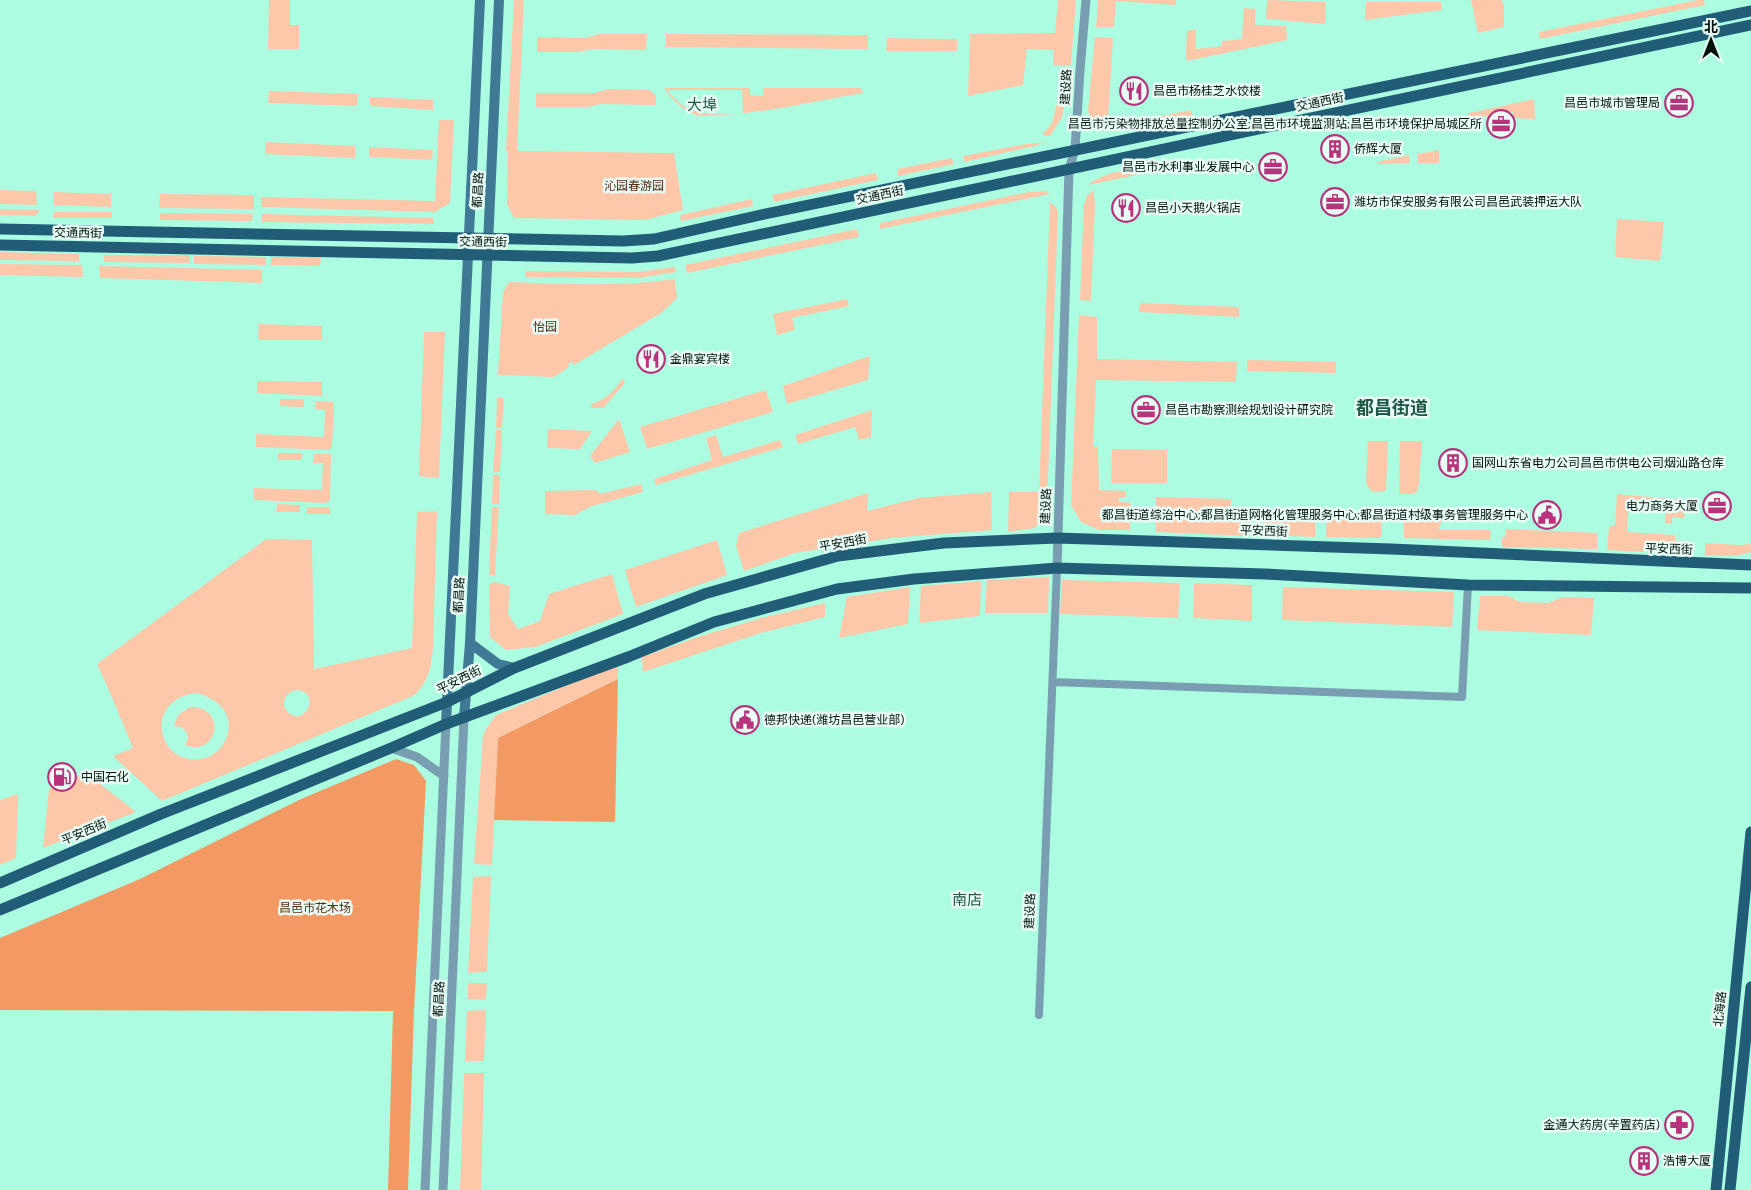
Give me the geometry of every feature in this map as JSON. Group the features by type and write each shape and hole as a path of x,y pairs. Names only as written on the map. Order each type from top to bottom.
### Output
{"main road":[{"name":"都昌路","path":"446,724 480,0"},
{"name":"都昌路","path":"464,718 470,643 499,0"},
{"name":"交通西街","path":"0,229 623,241 654,239 761,215 1751,12"},
{"name":"交通西街","path":"0,245 632,258 658,256 1751,25"},
{"name":"平安西街","path":"0,883 161,814 446,702 514,668 704,594 838,556 944,544 1058,538 1391,549 1751,565"},
{"path":"0,910 446,724 628,657 714,622 837,589 914,578 1058,568 1265,574 1468,585 1751,588"},
{"path":"470,643 498,664 514,668"},
{"name":"北海路","path":"1716,1190 1750,862 1751,832"},
{"path":"1730,1190 1751,987"}],"street":[{"name":"建设路","path":"1039,1015 1058,568 1069,169 1076,150 1086,0"},
{"path":"1052,682 1462,697 1468,585"},
{"name":"都昌路","path":"442,1190 464,718"},
{"name":"都昌路","path":"425,1190 446,724"},
{"path":"391,748 416,757 444,776"}],"green space":[{"path":"269,0 290,0 290,25 299,25 299,49 268,49"},
{"name":"沁园春游园","path":"514,0 524,0 517,151 674,153 683,210 645,220 514,218 507,204 508,151 506,151"},
{"path":"1058,0 1076,0 1071,66 1053,65 1054,50 1027,49 1023,85 968,96 970,34 1055,33"},
{"path":"1098,0 1176,0 1176,5 1116,1 1114,27 1096,27"},
{"path":"1267,0 1326,2 1325,24 1266,19"},
{"path":"1471,0 1501,0 1504,5 1504,27 1478,33"},
{"path":"1704,0 1705,5 1540,39 1539,32"},
{"path":"1366,2 1441,2 1442,10 1365,20"},
{"path":"1244,8 1255,9 1255,25 1286,26 1287,40 1187,61 1187,31 1196,29 1196,49 1222,46 1222,41 1242,39"},
{"path":"599,34 647,34 646,50 592,49 578,52 537,52 537,37 585,38"},
{"path":"666,34 868,35 868,49 666,47"},
{"path":"1095,37 1113,38 1108,119 1093,123 1088,111"},
{"path":"887,38 957,39 957,51 886,51"},
{"path":"1064,76 1070,76 1062,117 1050,136 1042,135 1052,123"},
{"path":"664,88 750,88 750,95 763,96 763,88 861,88 863,93 741,114 706,116 696,115 686,110 678,104","holes":["667,90 742,90 743,113 701,113 684,106"]},
{"path":"608,89 650,90 656,96 656,105 601,104 588,107 536,107 536,93 595,93"},
{"path":"269,91 358,94 357,106 268,103"},
{"path":"370,97 433,100 433,110 370,106"},
{"path":"1534,99 1535,119 1513,118 1513,112 1492,111 1492,117 1468,116 1469,113"},
{"path":"1191,110 1193,116 1115,132 1099,129"},
{"path":"439,120 454,120 450,203 435,212 261,207 261,197 435,201"},
{"path":"266,142 355,146 355,158 265,154"},
{"path":"1047,142 1035,146 964,162 963,156"},
{"path":"369,147 433,150 432,160 369,157"},
{"path":"1439,150 1439,163 1418,163 1418,154"},
{"path":"1409,155 1410,163 1377,164 1377,162"},
{"path":"952,158 954,164 898,176 897,169"},
{"path":"1150,167 1151,172 1088,185 1110,174"},
{"path":"876,173 878,180 774,202 772,195"},
{"path":"0,190 36,191 37,205 0,204"},
{"path":"1093,190 1095,204 1091,301 1080,300 1084,204 1087,196"},
{"path":"1045,191 1050,194 880,229 880,223 1029,192"},
{"path":"54,192 111,194 111,207 54,205"},
{"path":"160,194 254,195 254,209 159,208"},
{"path":"752,199 753,206 681,221 680,215"},
{"path":"1050,202 1058,211 1047,507 1035,528 1008,532 1009,492 1039,492"},
{"path":"0,209 39,210 34,216 0,215"},
{"path":"54,212 112,212 112,218 53,218"},
{"path":"160,213 253,214 252,221 160,220"},
{"path":"262,214 433,218 434,224 262,222"},
{"path":"1617,219 1664,222 1660,261 1615,257"},
{"path":"857,229 859,237 687,273 685,265"},
{"path":"0,252 79,254 79,261 0,260"},
{"path":"104,255 190,255 190,263 104,262"},
{"path":"194,256 266,257 266,265 194,264"},
{"path":"271,257 321,257 320,266 271,265"},
{"path":"0,264 82,265 83,277 0,275"},
{"path":"99,266 262,270 262,283 100,278"},
{"path":"675,267 676,272 639,278 525,277 525,271 638,272"},
{"name":"怡园","path":"675,279 677,298 661,313 574,365 572,362 568,364 569,367 554,377 498,375 503,292 509,282 613,284"},
{"path":"847,299 849,306 792,318 795,330 777,335 773,314"},
{"path":"1140,303 1239,307 1239,317 1139,312"},
{"path":"1079,315 1097,317 1097,359 1237,362 1236,382 1096,380 1093,447 1098,447 1099,490 1126,491 1126,497 1120,497 1119,502 1131,503 1130,530 1099,530 1081,522 1071,505"},
{"path":"259,324 322,326 322,340 258,340"},
{"path":"424,332 445,332 439,478 419,476"},
{"path":"870,356 868,380 787,404 783,386"},
{"path":"1247,360 1336,362 1336,373 1247,371"},
{"path":"623,378 625,383 603,408 591,408 591,404 609,394"},
{"path":"257,381 322,382 322,396 257,393"},
{"path":"766,390 773,412 647,449 640,427"},
{"path":"497,398 504,398 502,428 496,428"},
{"path":"280,399 304,399 304,407 280,406"},
{"path":"316,401 334,402 332,447 328,450 256,447 256,434 324,437 325,410 315,409"},
{"path":"872,410 871,437 859,440 855,427 798,444 795,435"},
{"path":"619,419 630,452 595,463 590,456"},
{"path":"548,429 592,431 580,449 547,448"},
{"path":"496,430 502,430 500,472 493,472"},
{"path":"716,435 723,457 780,440 783,447 656,485 654,479 712,460 706,438"},
{"path":"1368,441 1388,441 1386,491 1371,491 1366,483"},
{"path":"1400,441 1422,441 1419,484 1417,492 1411,494 1399,494"},
{"path":"1112,449 1167,450 1167,483 1111,483"},
{"path":"278,453 302,453 302,460 278,460"},
{"path":"314,454 331,454 330,500 326,503 254,500 254,488 322,490 323,463 313,463"},
{"path":"493,475 500,475 499,504 492,504"},
{"path":"641,484 643,492 592,506 575,515 545,514 545,491 596,490 600,494"},
{"path":"991,492 992,530 892,538 795,553 744,571 736,546 739,533 868,493 867,511 918,498"},
{"path":"1617,494 1683,500 1682,513 1685,513 1684,518 1672,517 1672,524 1665,523 1666,503 1629,501 1627,532 1675,535 1675,541 1689,542 1689,554 1607,550 1609,527 1615,525"},
{"path":"1156,497 1231,499 1231,507 1250,508 1250,536 1156,532"},
{"path":"277,504 300,505 300,512 276,512"},
{"path":"307,507 330,507 330,514 306,514"},
{"path":"492,507 499,507 495,575 489,575"},
{"path":"1263,509 1316,511 1315,537 1263,535"},
{"path":"437,511 433,647 427,678 415,695 162,801 113,756 133,748 97,664 266,539 312,540 314,669 412,648 417,512","holes":["295,690 303,692 310,701 305,713 300,716 294,716 284,706 286,696","196,693 212,699 218,704 224,710 229,724 225,741 214,754 205,758 189,759 176,754 167,744 162,732 162,719 168,707 179,698"]},
{"path":"1327,511 1382,514 1381,538 1326,537"},
{"path":"1404,514 1443,516 1439,530 1491,530 1490,540 1404,538"},
{"path":"1506,529 1597,533 1597,549 1502,547 1502,538 1505,537"},
{"path":"717,540 727,575 636,607 625,570"},
{"path":"1705,543 1751,544 1751,552 1735,556 1705,555"},
{"path":"612,574 623,614 535,647 506,650 490,637 489,584 495,582 510,586 508,614 518,629 540,621 549,594"},
{"path":"1049,577 1048,613 985,613 987,580"},
{"path":"1062,580 1180,583 1178,618 1060,614"},
{"path":"981,581 980,616 919,623 921,586"},
{"path":"1194,583 1252,585 1252,621 1193,618"},
{"path":"910,587 908,624 839,638 847,597"},
{"path":"1283,587 1454,592 1452,627 1282,620"},
{"path":"1480,596 1508,596 1520,602 1548,603 1563,597 1594,598 1591,635 1477,630"},
{"path":"825,603 825,617 761,633 643,672 642,657 698,637 761,618"},
{"path":"618,664 618,679 498,738 492,865 474,864 483,736 496,715"},
{"path":"618,679 615,822 494,820 498,738"},
{"path":"190,707 202,709 210,714 214,722 211,738 205,744 196,747 185,745 188,738 187,733 182,728 174,726 178,715"},
{"name":"昌邑市花木场","path":"396,759 414,765 426,781 414,1011 408,1190 388,1190 393,1011 0,1010 0,938 140,879 301,799"},
{"path":"86,773 136,812 43,848 49,789"},
{"path":"18,794 16,858 0,865 0,800"},
{"path":"491,876 487,972 468,973 473,877"},
{"path":"468,983 487,983 486,1000 468,999"},
{"path":"486,1010 484,1061 465,1061 467,1011"},
{"path":"464,1073 484,1073 481,1190 460,1190"}],"place":[{"name":"昌邑市杨桂芝水饺楼","path":"1134,91"},
{"name":"昌邑市城市管理局","path":"1679,103"},
{"name":"昌邑市污染物排放总量控制办公室;昌邑市环境监测站;昌邑市环境保护局城区所","path":"1501,124"},
{"name":"侨辉大厦","path":"1335,149"},
{"name":"昌邑市水利事业发展中心","path":"1273,167"},
{"name":"潍坊市保安服务有限公司昌邑武装押运大队","path":"1335,202"},
{"name":"昌邑小天鹅火锅店","path":"1126,208"},
{"name":"金鼎宴宾楼","path":"651,359"},
{"name":"昌邑市勘察测绘规划设计研究院","path":"1146,410"},
{"name":"国网山东省电力公司昌邑市供电公司烟汕路仓库","path":"1453,463"},
{"name":"电力商务大厦","path":"1717,506"},
{"name":"都昌街道综治中心;都昌街道网格化管理服务中心;都昌街道村级事务管理服务中心","path":"1547,515"},
{"name":"德邦快递(潍坊昌邑营业部)","path":"745,720"},
{"name":"中国石化","path":"62,777"},
{"name":"金通大药房(辛置药店)","path":"1679,1125"},
{"name":"浩博大厦","path":"1644,1161"}],"district":[{"name":"大埠","path":"702,105"},
{"name":"都昌街道","path":"1392,408"},
{"name":"南店","path":"967,900"}]}
